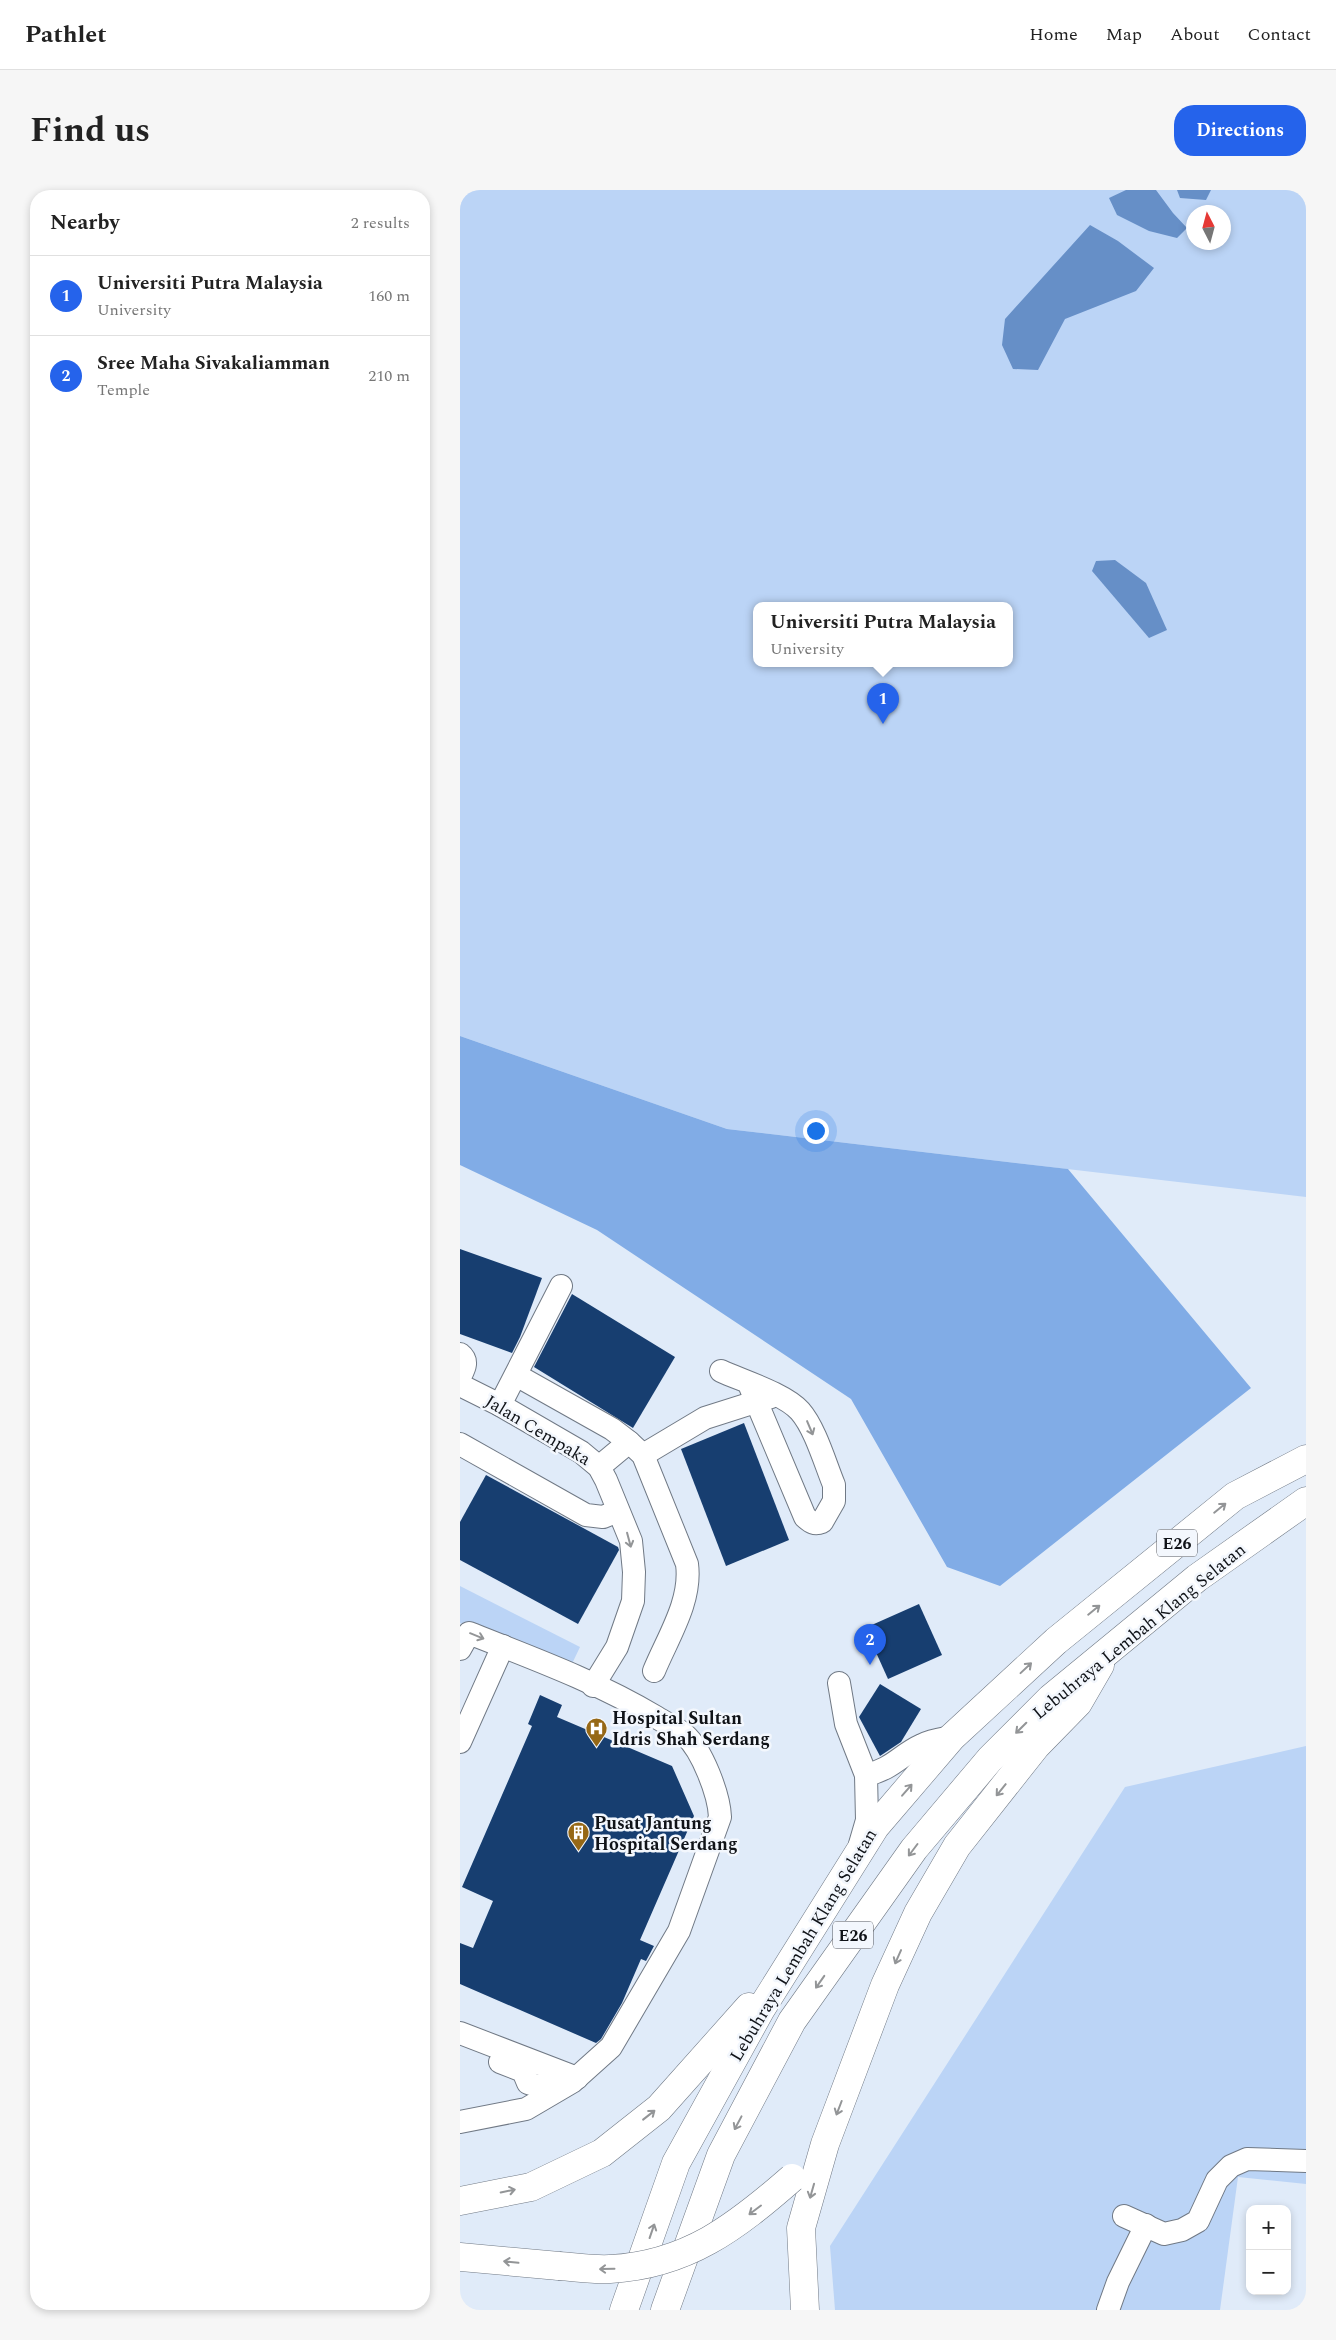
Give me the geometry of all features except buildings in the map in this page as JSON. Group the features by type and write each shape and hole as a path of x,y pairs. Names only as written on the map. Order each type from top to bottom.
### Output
{"highway":[{"name":"Lebuhraya Lembah Klang Selatan","path":"624,2310 676,2162 761,2009 875,1827 952,1737 1056,1640 1236,1496 1306,1459"},
{"name":"Lebuhraya Lembah Klang Selatan","path":"665,2310 721,2155 792,2021 914,1848 990,1760 1051,1698 1197,1578 1306,1502"},
{"path":"805,2310 801,2228 825,2144 886,1985 918,1912 957,1846 1036,1746 1078,1703 1110,1649"},
{"path":"460,2202 531,2187 602,2152 659,2108 794,1956"},
{"path":"460,2257 609,2269 659,2262 707,2244 757,2209 792,2178 825,2144"}],"street":[{"path":"500,1405 561,1286"},
{"path":"460,1354 465,1360 466,1366 460,1377"},
{"path":"721,1371 761,1394 793,1404 806,1419 834,1485 834,1501 822,1522 816,1524 805,1517 761,1394"},
{"path":"516,1375 612,1429 636,1449 687,1564 689,1580 686,1596 654,1670"},
{"name":"Jalan Cempaka","path":"460,1386 500,1405 581,1452 599,1467 631,1540 634,1572 633,1601 617,1647 593,1686"},
{"path":"599,1467 761,1394"},
{"path":"460,1444 586,1516 604,1517 618,1511"},
{"path":"460,1649 469,1633 503,1646 638,1706 685,1735 707,1767 720,1807 720,1817 679,1931 611,2048 577,2078 526,2109 460,2122"},
{"path":"461,1736 503,1646"},
{"path":"839,1683 846,1724 866,1775 867,1820 856,1857"},
{"path":"866,1775 880,1772 920,1746 934,1740 952,1737"},
{"path":"460,2033 577,2078"},
{"path":"460,2046 523,2071 528,2083 541,2087 554,2081 554,2070"},
{"path":"1124,2216 1164,2234 1182,2230 1198,2221 1217,2180 1231,2166 1247,2160 1306,2161"},
{"path":"1108,2310 1118,2282 1146,2226"}],"shaded area":[{"path":"460,190 1306,190 1306,1197 727,1129 460,1036"},
{"path":"1126,190 1156,190 1186,229 1177,238 1149,231 1117,215 1109,198"},
{"path":"1177,190 1211,190 1206,200 1180,198"},
{"path":"1090,225 1118,241 1154,268 1136,291 1065,319 1038,370 1013,369 1002,345 1005,319"},
{"path":"1115,560 1146,583 1167,630 1149,638 1092,571 1096,561"},
{"path":"460,1036 727,1129 1068,1169 1251,1388 1000,1586 947,1567 851,1399 597,1230 460,1165"},
{"path":"460,1586 580,1647 570,1668 460,1623"},
{"path":"1306,1746 1306,2184 1238,2177 1220,2310 835,2310 830,2246 1125,1787"}],"place":[{"name":"Universiti Putra Malaysia","path":"883,724"},
{"name":"Sree Maha Sivakaliamman","path":"870,1665"},
{"name":"Hospital Sultan Idris Shah Serdang","path":"596,1747"},
{"name":"Pusat Jantung Hospital Serdang","path":"578,1852"}]}
